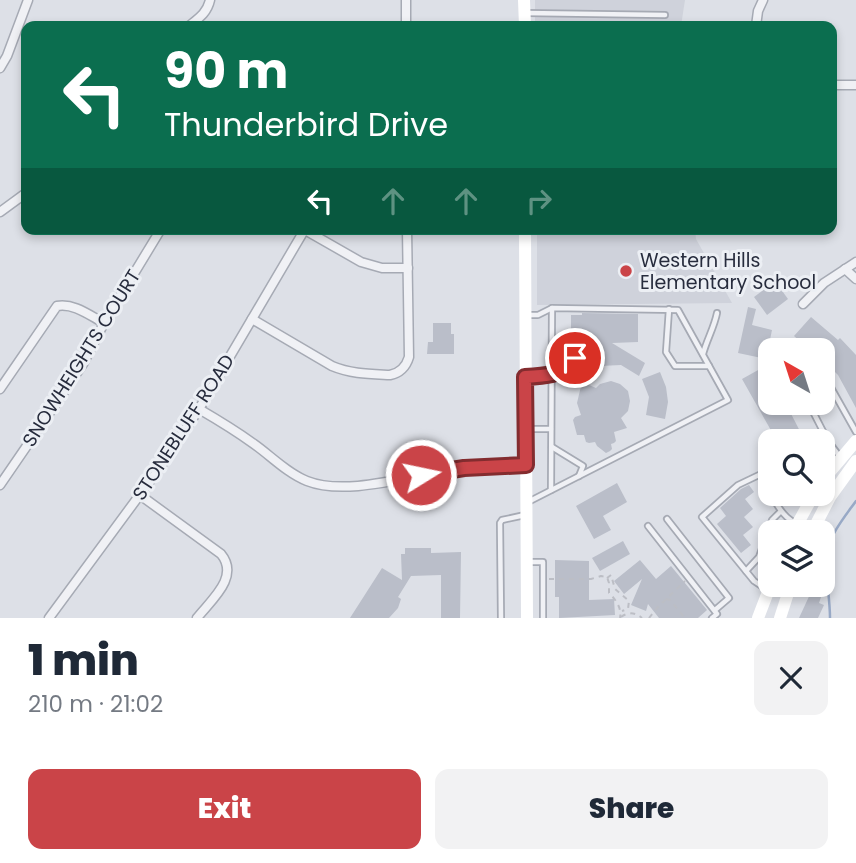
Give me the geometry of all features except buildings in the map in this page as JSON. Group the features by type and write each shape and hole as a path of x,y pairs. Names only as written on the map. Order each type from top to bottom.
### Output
{"street":[{"path":"0,68 28,0"},
{"path":"195,21 207,10 209,0"},
{"path":"406,0 406,21"},
{"path":"757,21 763,0"},
{"path":"837,85 856,85"},
{"path":"0,212 21,197"},
{"name":"SNOWHEIGHTS COURT","path":"0,485 83,363 157,235"},
{"name":"STONEBLUFF ROAD","path":"49,618 200,409 301,235"},
{"path":"315,235 361,262 382,268 408,268"},
{"path":"252,319 332,366 353,373 395,374 405,366 409,357 407,235"},
{"path":"525,235 527,618"},
{"path":"803,303 824,283 856,262"},
{"path":"845,269 856,279"},
{"path":"0,388 57,306 76,308 104,323"},
{"path":"200,409 239,433 293,474 327,486 375,483 464,468 526,465"},
{"path":"835,465 856,440"},
{"path":"818,520 830,497 852,466 839,460"},
{"path":"140,495 226,560 226,581 197,618"},
{"path":"758,618 766,597"},
{"path":"780,618 787,597"}],"lane":[{"path":"524,13 665,15"},
{"path":"551,491 552,308"},
{"path":"501,618 502,520 526,509 579,476 729,400 678,310 552,308 538,315 525,315"},
{"path":"669,309 666,352 675,366 709,366"},
{"path":"703,354 717,313"},
{"path":"525,377 551,375 576,362 575,358 551,359"},
{"path":"835,395 856,432"},
{"path":"815,415 839,460"},
{"path":"526,429 551,429"},
{"path":"551,447 583,467 579,476"},
{"path":"758,475 738,485 702,517 758,583"},
{"path":"777,506 788,520"},
{"path":"746,571 759,557 772,520 780,512"},
{"path":"667,519 729,598 715,610"},
{"path":"648,526 715,610 717,614 712,618"},
{"path":"526,562 543,562 543,618"}],"path":[{"path":"543,579 591,579 601,576 607,578 611,575 615,589 627,597 630,613 642,618"},
{"path":"607,578 609,593 621,611 620,618"},
{"path":"649,618 666,598 689,578"},
{"path":"666,598 685,618"},
{"path":"621,611 628,609"},
{"path":"620,618 630,613"}],"shaded area":[{"path":"535,0 685,0 682,21 535,21"},
{"name":"Western Hills Elementary School","path":"537,235 696,235 732,303 537,305"}],"waterway":[{"path":"830,618 827,553 836,530 856,501"}],"place":[{"name":"Western Hills Elementary School","path":"626,271"}],"route":[{"path":"421,475 464,468 526,465 525,377 559,373 573,365 575,358"}]}
